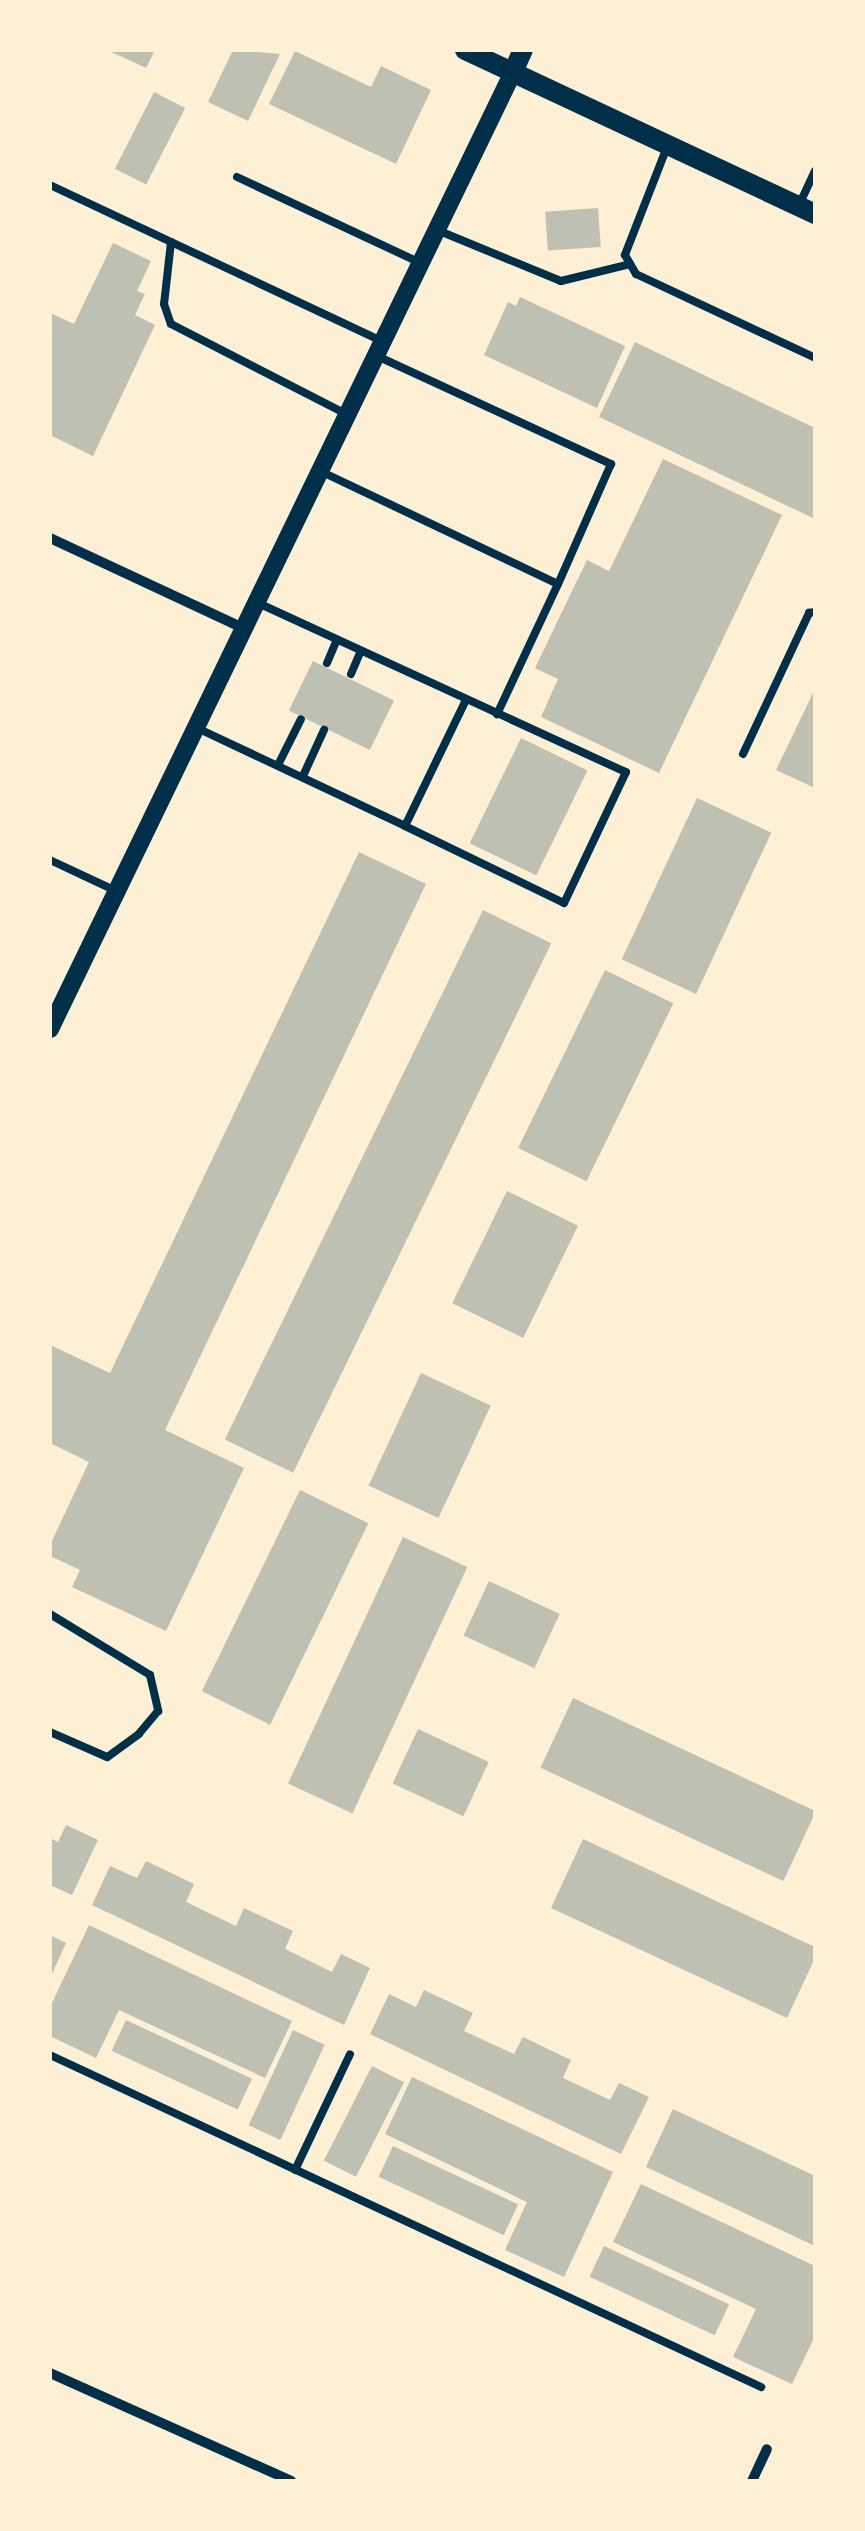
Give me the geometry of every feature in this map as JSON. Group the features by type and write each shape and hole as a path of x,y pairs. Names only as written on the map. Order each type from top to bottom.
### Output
{"main road":[{"path":"465,50 806,210"},
{"path":"513,72 523,50"}],"street":[{"path":"50,1029 513,72"},
{"path":"50,538 245,628"},
{"path":"50,2373 291,2481"},
{"path":"752,2481 767,2449"}],"lane":[{"path":"668,146 625,255 636,274 815,358"},
{"path":"806,210 815,171"},
{"path":"237,177 421,263"},
{"path":"50,185 610,464 497,714"},
{"path":"438,230 560,281 630,264"},
{"path":"171,242 164,304 171,324 348,414"},
{"path":"320,471 558,584"},
{"path":"196,727 564,903 626,772 257,602"},
{"path":"744,754 810,613 815,612"},
{"path":"327,663 337,640"},
{"path":"351,674 361,652"},
{"path":"405,826 466,700"},
{"path":"278,765 301,719"},
{"path":"303,776 324,730"},
{"path":"50,860 118,892"},
{"path":"50,1614 150,1675 158,1711 139,1734 106,1757 50,1732"},
{"path":"296,2170 350,2054"},
{"path":"50,2055 761,2387"}],"building":[{"path":"107,50 155,50 146,68"},
{"path":"233,50 280,54 248,121 208,102"},
{"path":"295,51 371,87 381,66 431,90 396,164 269,104"},
{"path":"154,92 185,108 146,185 115,169"},
{"path":"598,208 601,247 548,251 545,212"},
{"path":"113,243 151,261 137,291 145,294 135,315 155,325 93,456 50,435 50,313 74,324"},
{"path":"520,297 625,346 597,408 484,355 508,302 516,306"},
{"path":"635,342 815,428 813,518 599,417"},
{"path":"663,459 782,515 659,773 541,717 558,679 535,668 587,560 609,571"},
{"path":"313,661 394,700 370,750 289,710"},
{"path":"815,689 815,788 776,770"},
{"path":"521,738 588,770 536,876 470,843"},
{"path":"697,798 771,833 696,994 622,959"},
{"path":"359,852 426,884 165,1430 244,1468 166,1631 72,1587 80,1570 50,1556 50,1545 89,1462 50,1443 50,1345 110,1373"},
{"path":"483,910 551,943 293,1473 225,1439"},
{"path":"605,970 673,1003 587,1181 518,1148"},
{"path":"507,1191 578,1226 523,1338 452,1303"},
{"path":"421,1373 491,1406 438,1518 369,1485"},
{"path":"300,1490 368,1523 270,1725 202,1691"},
{"path":"403,1537 467,1567 352,1814 288,1784"},
{"path":"489,1581 560,1614 534,1668 464,1635"},
{"path":"573,1698 815,1811 783,1881 540,1768"},
{"path":"418,1729 489,1762 463,1816 393,1783"},
{"path":"66,1825 98,1840 72,1895 50,1885 50,1838 58,1842"},
{"path":"583,1839 815,1947 815,1958 787,2018 551,1908"},
{"path":"146,1861 194,1884 186,1902 236,1926 244,1908 293,1931 285,1949 332,1972 341,1954 370,1968 344,2025 92,1905 110,1866 137,1878"},
{"path":"89,1925 292,2021 265,2078 119,2010 96,2058 50,2036 50,2007"},
{"path":"50,1935 66,1943 50,1978"},
{"path":"424,1990 473,2013 464,2031 514,2054 523,2037 571,2060 563,2078 610,2100 619,2083 649,2097 621,2154 370,2034 389,1994 416,2007"},
{"path":"126,2020 252,2079 238,2110 112,2051"},
{"path":"293,2030 325,2045 280,2140 249,2125"},
{"path":"372,2066 404,2082 356,2177 324,2160"},
{"path":"412,2077 613,2172 564,2277 505,2250 527,2202 385,2134"},
{"path":"673,2109 815,2176 815,2246 646,2167"},
{"path":"393,2146 518,2204 504,2235 379,2177"},
{"path":"641,2184 815,2266 815,2336 792,2384 733,2357 756,2309 613,2242"},
{"path":"604,2246 729,2304 715,2335 590,2277"}]}
